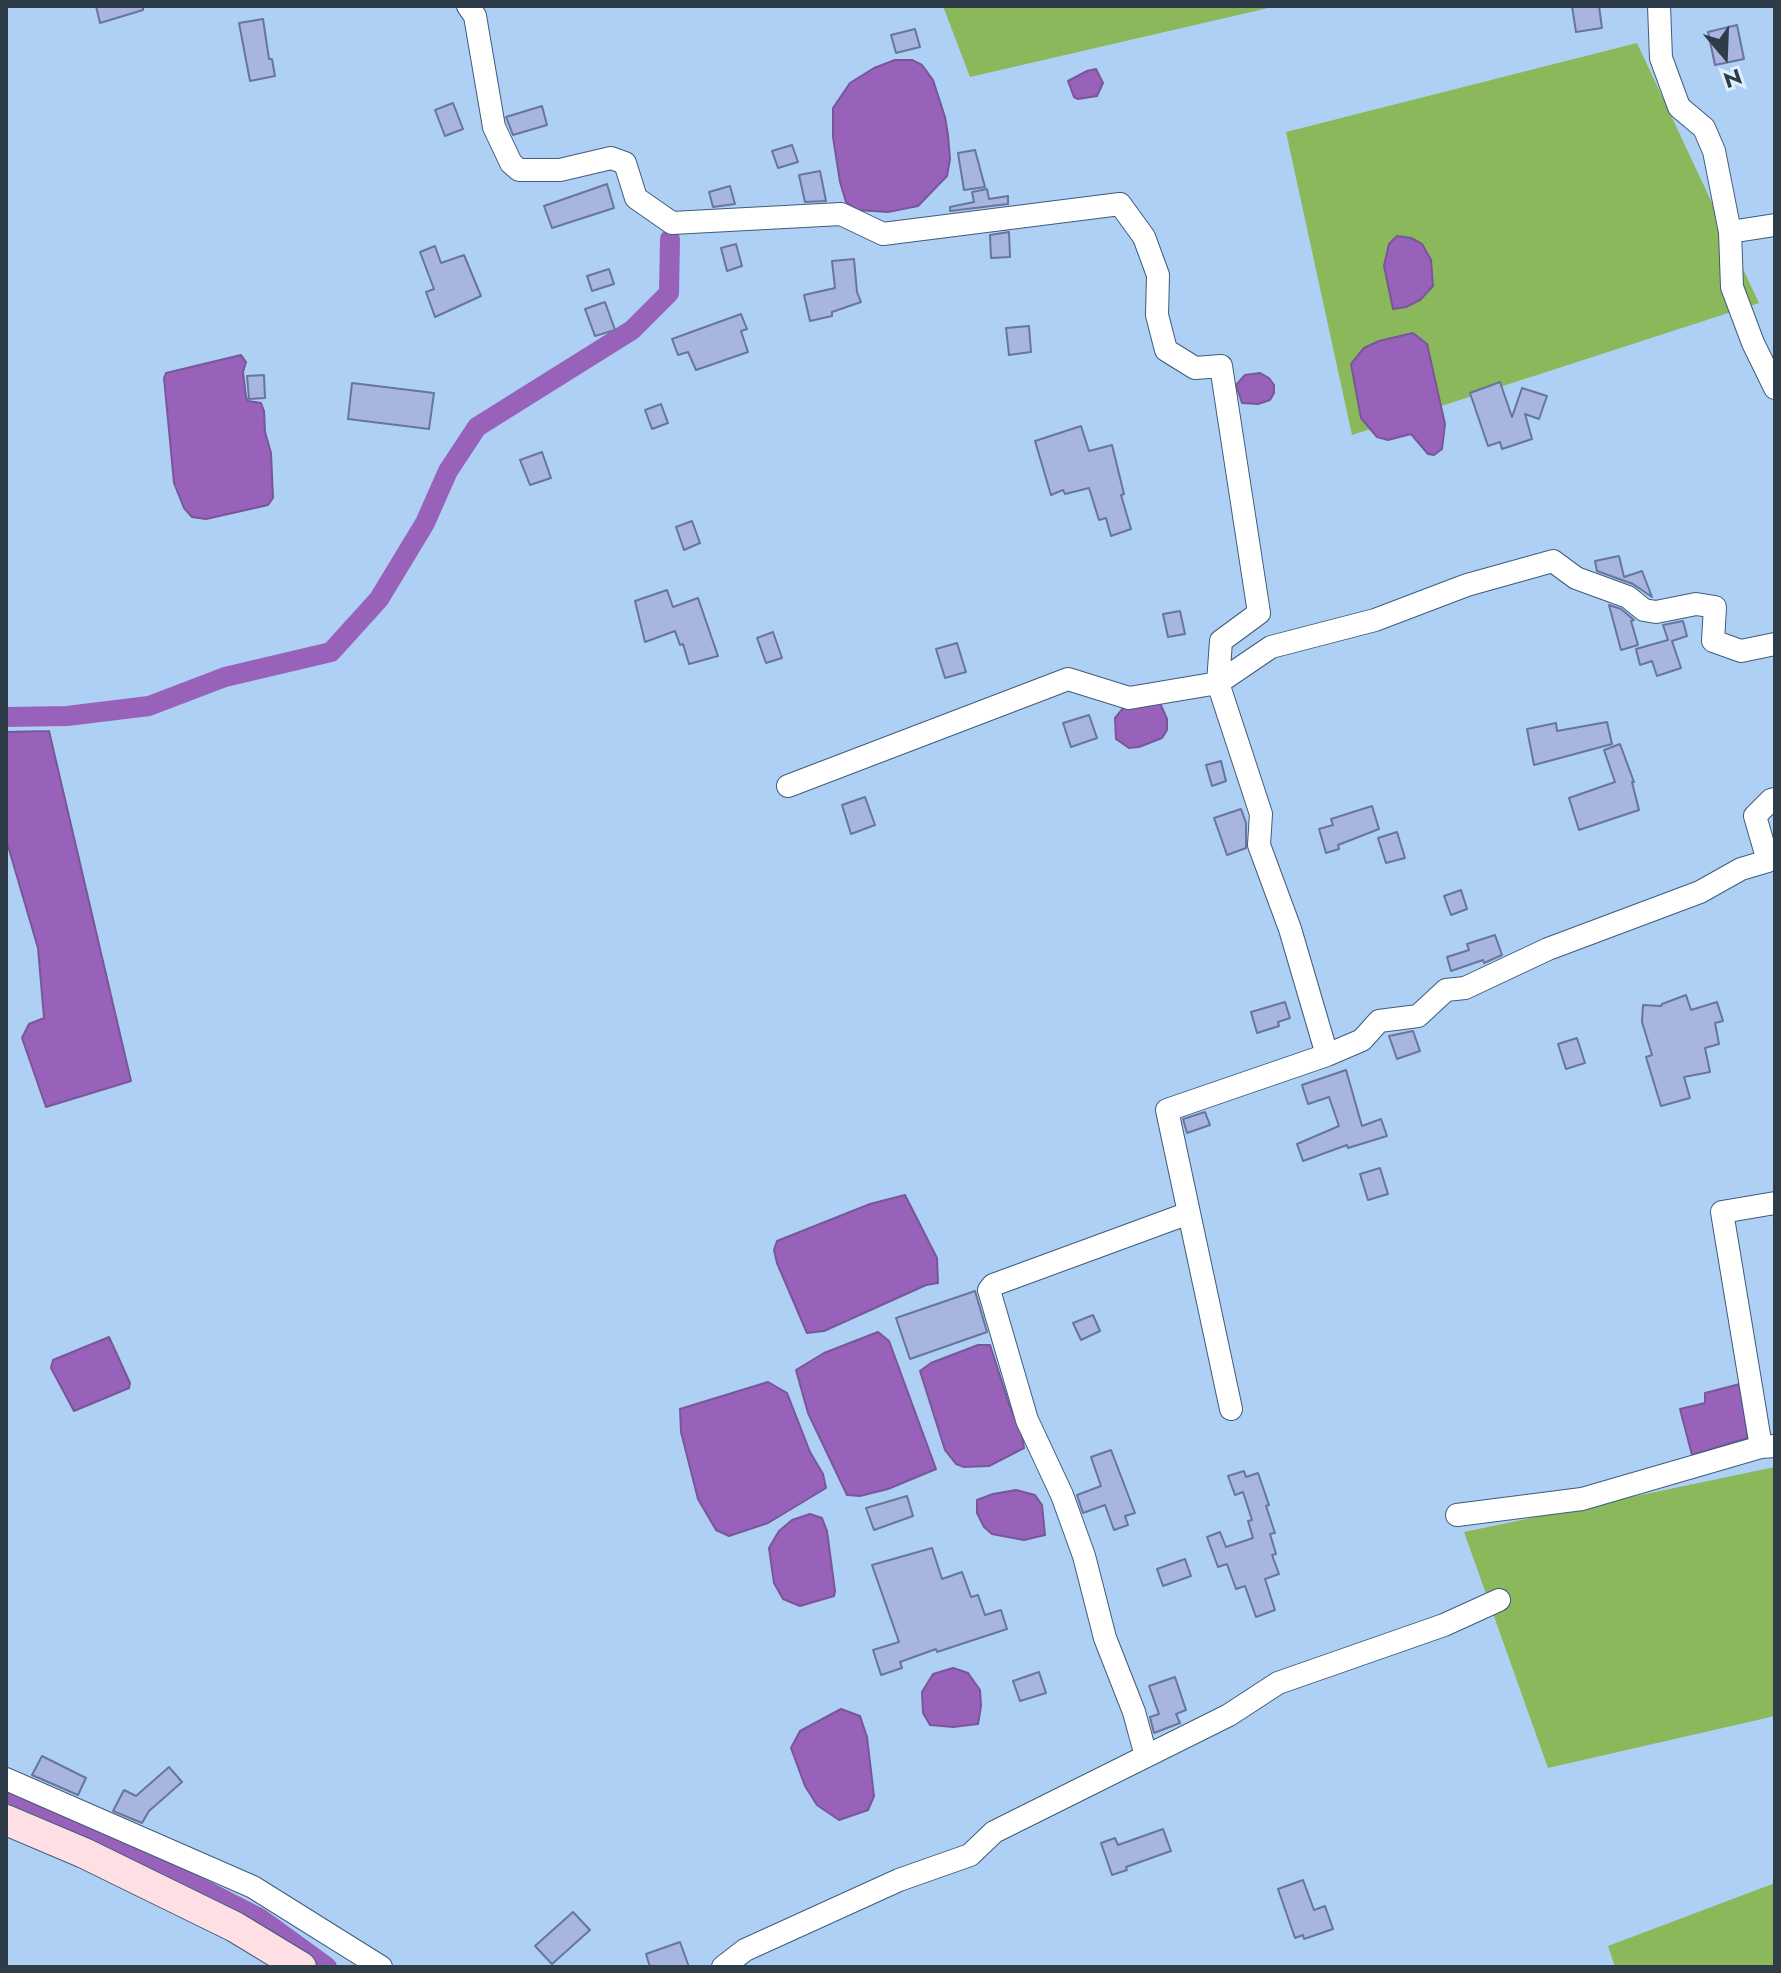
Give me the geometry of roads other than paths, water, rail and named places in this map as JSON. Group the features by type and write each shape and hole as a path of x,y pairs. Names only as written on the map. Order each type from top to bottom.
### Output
{"street":[{"path":"468,6 475,16 494,127 511,163 519,170 560,170 611,158 625,163 636,198 672,223 841,214 883,234 1120,204 1144,237 1158,275 1157,315 1166,350 1195,368 1221,366 1259,613 1221,641 1218,683 1261,814 1259,845 1290,929 1327,1055"},
{"path":"1659,6 1661,58 1679,107 1704,128 1714,151 1730,232 1732,287 1753,343 1775,388"},
{"path":"1730,232 1775,225"},
{"path":"788,786 1068,679 1129,698 1218,683 1271,647 1375,620 1467,585 1553,561 1576,578 1628,597 1644,610 1656,612 1696,604 1715,607 1713,641 1741,651 1775,644"},
{"path":"1231,1409 1167,1110 1327,1055 1362,1040 1379,1021 1418,1016 1446,990 1465,988 1548,949 1700,892 1741,869 1768,861 1755,816 1775,799"},
{"path":"1457,1515 1582,1499 1768,1447 1722,1212 1775,1203"},
{"path":"1146,1756 1134,1712 1105,1638 1084,1556 1062,1495 1027,1420 989,1290 993,1285 1189,1213"},
{"path":"723,1967 745,1950 899,1880 970,1855 994,1832 1229,1715 1278,1683 1444,1625 1499,1600"},
{"path":"6,1779 253,1887 381,1967"},
{"path":"6,1820 84,1853 235,1927 301,1967"}],"waterway":[{"path":"6,717 67,716 149,706 225,677 331,652 379,599 425,523 448,471 477,427 632,330 669,293 670,239"},
{"path":"6,1792 51,1811 261,1919 327,1967"}]}
